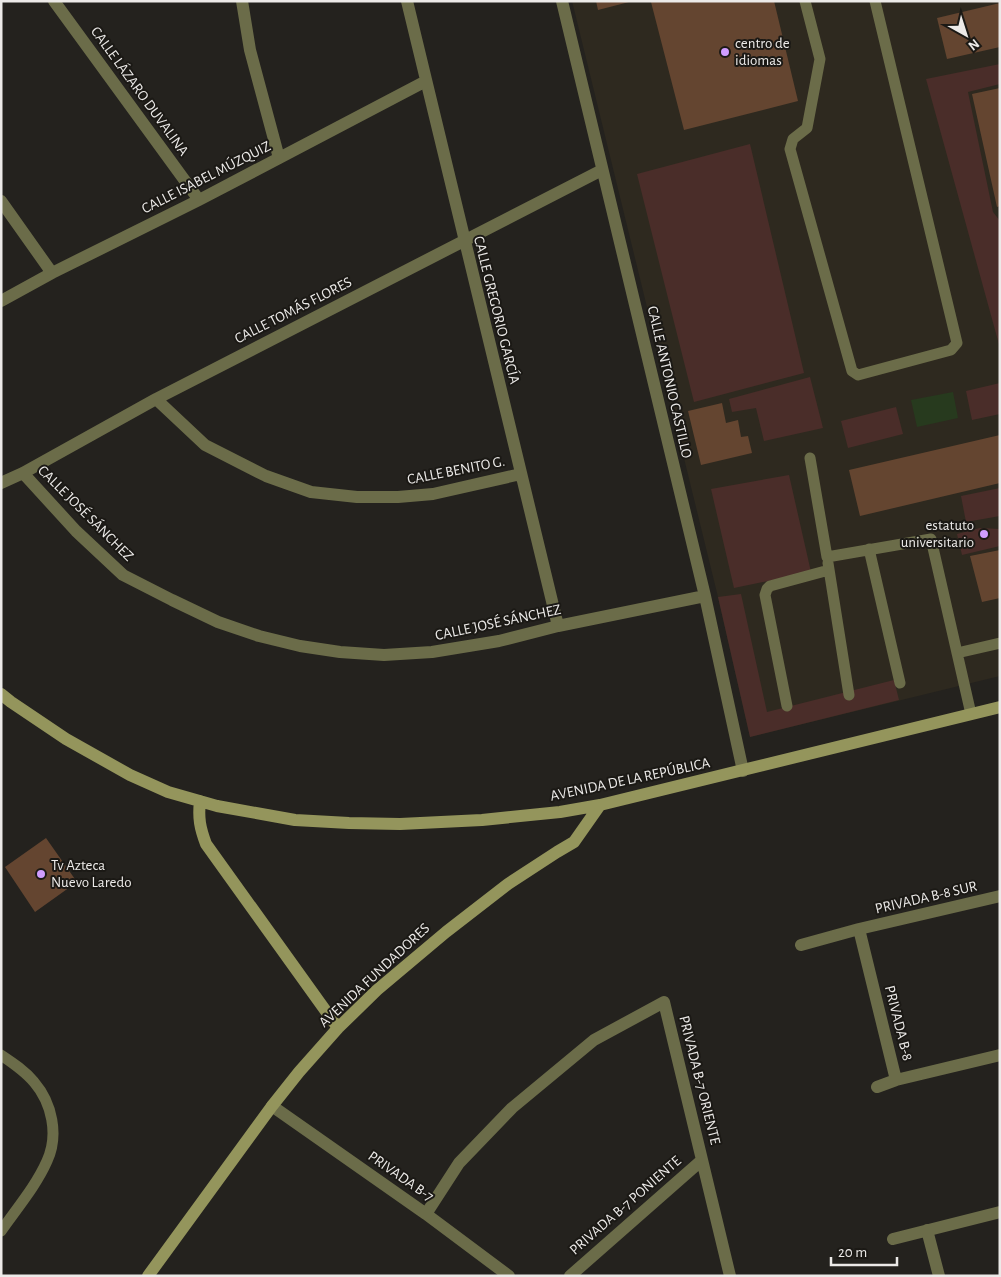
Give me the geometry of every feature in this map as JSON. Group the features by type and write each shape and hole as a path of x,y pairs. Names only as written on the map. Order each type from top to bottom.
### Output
{"main road":[{"name":"AVENIDA DE LA REPÚBLICA","path":"1,694 66,739 130,775 168,792 217,806 295,820 400,824 482,820 560,812 600,805 1000,707"},
{"path":"200,801 198,815 200,829 206,844 338,1028"},
{"name":"AVENIDA FUNDADORES","path":"148,1276 272,1106 338,1028 377,990 446,932 508,884 574,842 600,805"}],"street":[{"name":"CALLE LÁZARO DUVALINA","path":"54,1 199,200"},
{"path":"242,1 250,50 279,158"},
{"name":"CALLE GREGORIO GARCÍA","path":"406,1 558,626"},
{"name":"CALLE ANTONIO CASTILLO","path":"562,1 705,596 743,771"},
{"name":"CALLE ISABEL MÚZQUIZ","path":"1,301 52,273 199,200 426,82"},
{"name":"CALLE TOMÁS FLORES","path":"1,483 23,473 156,399 602,170"},
{"path":"1,201 52,273"},
{"name":"CALLE BENITO G.","path":"156,399 205,445 266,476 311,492 357,497 398,497 433,494 521,474"},
{"name":"CALLE JOSÉ SÁNCHEZ","path":"23,473 76,531 122,575 218,622 259,636 300,646 340,652 384,655 432,652 499,641 558,626 705,596"},
{"name":"PRIVADA B-8 SUR","path":"802,945 859,929 1000,896"},
{"name":"PRIVADA B-8","path":"859,929 896,1080 1000,1055"},
{"name":"PRIVADA B-7 ORIENTE","path":"426,1214 459,1163 512,1108 594,1040 664,1002 730,1276"},
{"path":"877,1087 896,1080"},
{"name":"PRIVADA B-7","path":"272,1106 426,1214 509,1276"},
{"name":"PRIVADA B-7 PONIENTE","path":"570,1276 702,1160"},
{"path":"893,1239 1000,1212"},
{"path":"927,1230 939,1276"}],"lane":[{"path":"804,1 820,59 807,128 793,139 790,149 852,371 858,375 951,350 957,343 875,1"},
{"path":"810,458 849,695"},
{"path":"827,557 931,539 971,714"},
{"path":"870,549 900,683"},
{"path":"787,706 764,595 766,589 770,586 829,570"},
{"path":"957,653 1000,643"},
{"path":"1,1056 34,1082 45,1099 52,1119 52,1143 48,1160 30,1191 1,1231"}],"shaded area":[{"path":"572,1 1000,1 1000,676 750,737 718,597"},
{"path":"1000,64 1000,84 968,92 993,212 1000,221 1000,348 926,79"},
{"path":"750,144 804,373 694,402 637,174"},
{"path":"810,377 823,428 764,441 756,408 732,412 729,399"},
{"path":"1000,383 1000,414 972,420 966,391"},
{"path":"953,392 958,418 917,427 911,400"},
{"path":"896,407 903,434 848,448 841,421"},
{"path":"789,475 811,572 734,588 711,489"},
{"path":"1000,488 1000,516 966,522 961,496"},
{"path":"980,528 1000,529 1000,546 962,555 957,534"},
{"path":"741,594 767,712 894,680 899,700 750,737 718,597"}],"building":[{"path":"596,1 629,1 629,2 598,10"},
{"name":"centro de idiomas","path":"774,1 798,101 684,130 651,2"},
{"path":"1000,3 1000,47 947,59 937,18"},
{"path":"1000,88 1000,206 997,207 972,94"},
{"path":"722,403 726,423 738,420 741,437 748,436 752,453 701,465 688,411"},
{"path":"1000,435 1000,483 860,516 849,470"},
{"path":"1000,550 1000,598 982,602 970,556"},
{"name":"Tv Azteca Nuevo Laredo","path":"46,838 77,882 35,912 5,867"}],"place":[{"name":"centro de idiomas","path":"725,52"},
{"name":"estatuto universitario","path":"984,534"},
{"name":"Tv Azteca Nuevo Laredo","path":"41,874"}]}
